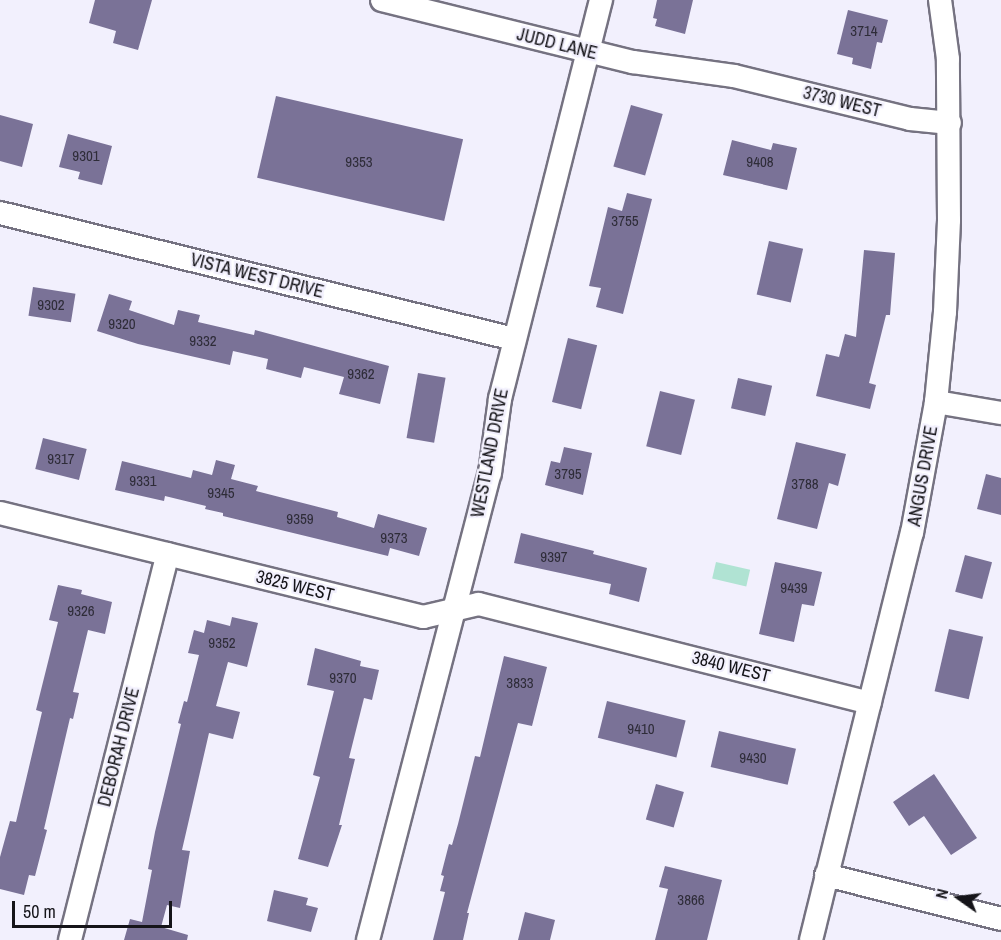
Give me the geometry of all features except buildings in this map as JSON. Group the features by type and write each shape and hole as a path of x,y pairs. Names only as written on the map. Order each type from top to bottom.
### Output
{"street":[{"name":"JUDD LANE","path":"382,0 633,62 734,76"},
{"name":"WESTLAND DRIVE","path":"368,940 490,473 498,406 601,0"},
{"name":"ANGUS DRIVE","path":"811,940 912,533 936,402 946,289 950,123 948,59 940,0"},
{"name":"3730 WEST","path":"734,76 910,119 950,123"},
{"name":"VISTA WEST DRIVE","path":"0,213 514,339"},
{"path":"936,402 1001,413"},
{"name":"3825 WEST","path":"0,513 423,617 479,604 591,631"},
{"name":"DEBORAH DRIVE","path":"70,940 168,554"},
{"name":"3840 WEST","path":"591,631 870,703"},
{"path":"826,875 1001,919"}],"shaded area":[{"path":"716,562 750,570 746,586 712,579"}]}
